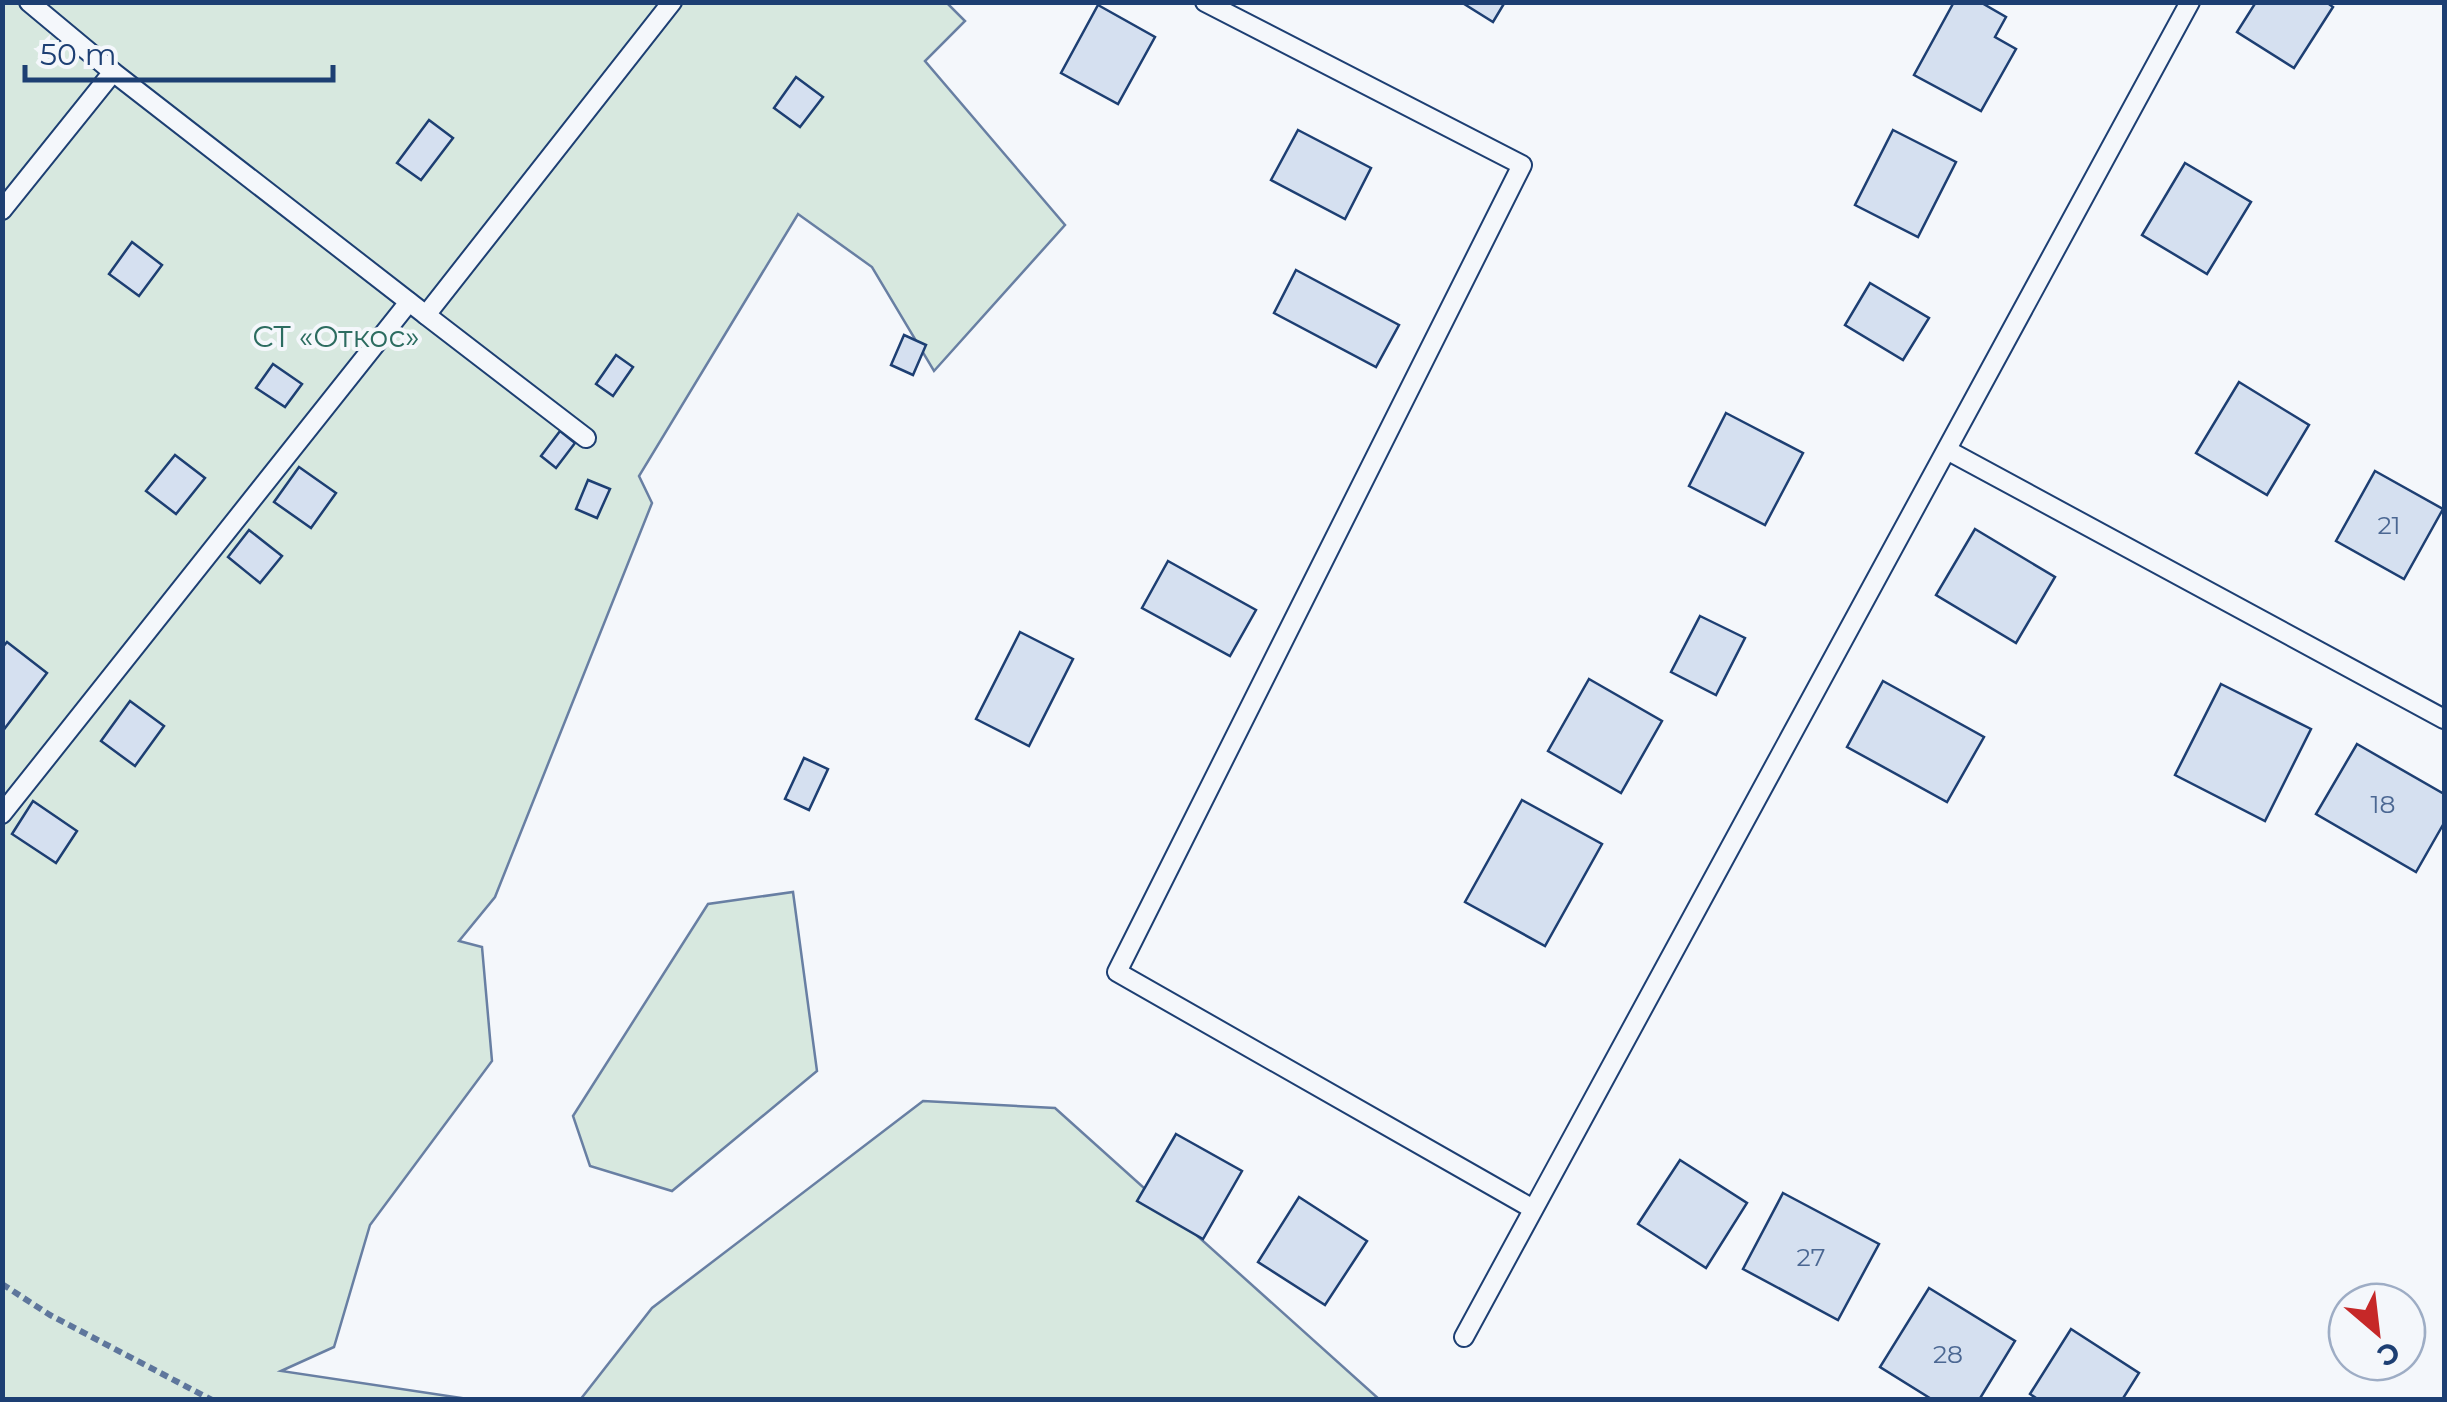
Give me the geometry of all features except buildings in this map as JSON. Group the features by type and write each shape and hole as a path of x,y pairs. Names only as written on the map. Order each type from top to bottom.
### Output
{"lane":[{"path":"29,2 113,72 586,438"},
{"path":"426,315 672,2"},
{"path":"1205,2 1522,165 1116,972 1533,1209"},
{"path":"1464,1337 2190,2"},
{"path":"2,210 113,72"},
{"path":"2,814 409,302"},
{"path":"1947,450 2444,719"}],"path":[{"path":"2,1284 50,1315 212,1400"}],"green space":[{"name":"СТ «Откос»","path":"3,3 947,3 965,21 925,61 1065,225 934,371 872,267 798,214 639,476 652,503 495,897 459,941 482,947 492,1061 370,1225 334,1347 281,1371 468,1399 3,1400"},
{"path":"793,892 817,1071 672,1191 590,1166 573,1116 708,904"},
{"path":"923,1101 1055,1108 1380,1400 580,1400 652,1308"}]}
